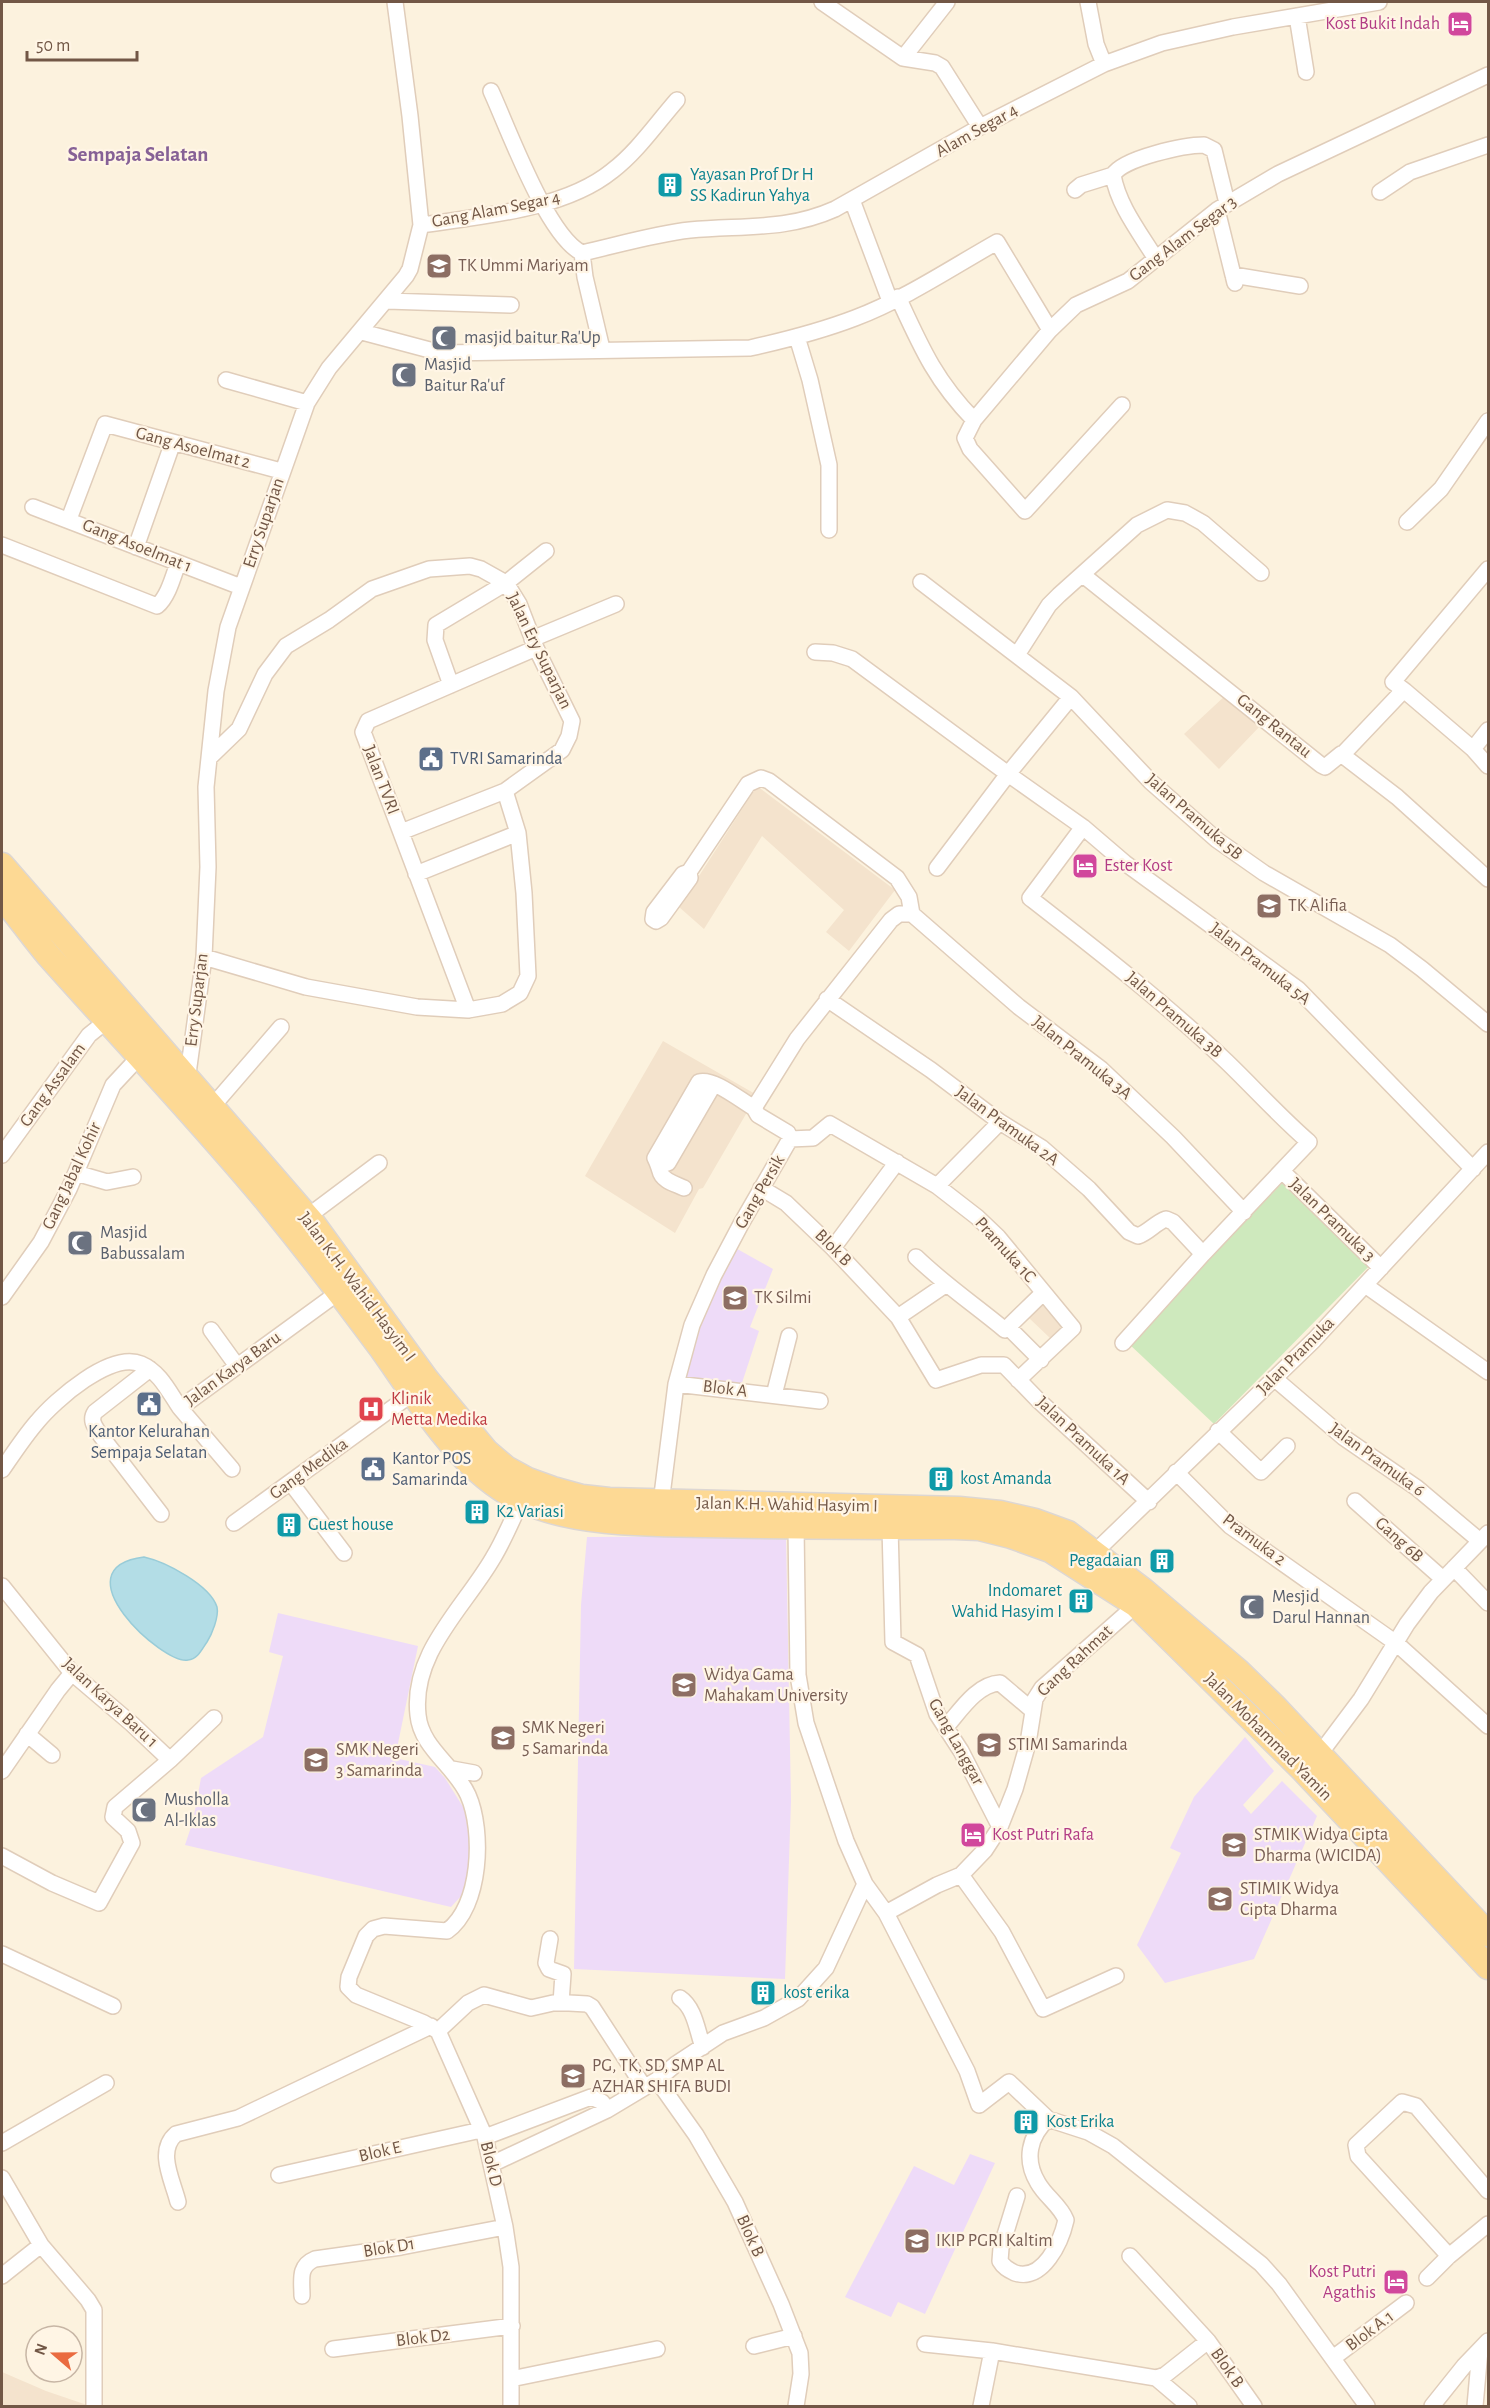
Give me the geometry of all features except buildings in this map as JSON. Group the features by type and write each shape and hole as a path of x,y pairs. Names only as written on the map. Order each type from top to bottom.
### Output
{"main road":[{"name":"Jalan K.H. Wahid Hasyim I","path":"2,866 46,952 109,1019 267,1201 339,1292 444,1437 486,1477 521,1501 560,1513 662,1503 959,1509 1000,1513 1035,1521 1068,1533 1091,1562"},
{"name":"Jalan K.H. Wahid Hasyim I","path":"2,897 25,908 211,1108 307,1217 417,1367 486,1451 506,1468 528,1480 582,1497 607,1510 655,1524 979,1528 1091,1562"},
{"name":"Jalan Mohammad Yamin","path":"1091,1562 1303,1770 1417,1874 1488,1934"},
{"name":"Jalan Mohammad Yamin","path":"1091,1562 1239,1671 1319,1755 1417,1874 1488,1967"}],"street":[{"name":"Erry Suparjan","path":"187,1081 204,957 208,867 206,787 216,691 228,627 281,471 307,403 329,368 362,332 410,269 421,225 395,2"},
{"path":"822,2 903,58 935,63 942,67 980,128"},
{"path":"903,58 947,2"},
{"path":"1088,2 1096,44 1104,64"},
{"name":"Alam Segar 4","path":"579,251 689,231 781,225 811,220 1104,64 1162,43 1379,2"},
{"path":"1297,16 1306,72"},
{"name":"Gang Alam Segar 3","path":"974,420 1050,330 1076,305 1128,281 1222,207 1278,174 1488,75"},
{"path":"491,91 541,204 579,251 602,349"},
{"name":"Gang Alam Segar 4","path":"421,225 541,204 577,193 612,171 677,100"},
{"path":"1156,259 1127,211 1113,175 1117,168 1143,157 1199,145 1208,146 1214,150 1234,279 1300,286"},
{"path":"1380,192 1410,172 1448,161 1488,145"},
{"path":"1075,190 1081,185 1113,175"},
{"path":"852,200 894,299 937,377 974,420 965,438 970,448 1025,511 1122,405"},
{"path":"362,332 441,353 740,348 797,337 857,317 997,242 1050,330"},
{"path":"387,301 511,305"},
{"path":"797,337 810,380 829,465 829,530"},
{"path":"226,380 307,403"},
{"path":"1407,522 1441,489 1488,421"},
{"name":"Gang Asoelmat 2","path":"69,519 105,424 281,471"},
{"path":"136,546 173,442"},
{"name":"Gang Asoelmat 1","path":"33,507 241,587"},
{"path":"1017,655 1049,605 1137,525 1155,514 1177,510 1197,520 1261,573"},
{"path":"2,545 157,606 162,602 177,563"},
{"path":"451,685 435,640 436,625 506,583 546,550"},
{"name":"Jalan Ery Suparjan","path":"209,758 239,729 265,674 286,646 372,589 429,569 470,566 481,569 506,583 519,604 534,643 572,721 569,736 562,750 505,791 401,832"},
{"path":"1488,569 1399,687 1399,695 1342,755 1397,797 1488,879"},
{"name":"Gang Rantau","path":"1083,575 1321,765 1325,767 1342,755"},
{"name":"Jalan Pramuka 5B","path":"921,582 1071,697 1151,782 1216,840 1264,873 1390,945 1488,1024"},
{"name":"Jalan TVRI","path":"468,1010 363,732 364,727 369,721 451,685 616,604"},
{"name":"Jalan Pramuka 5A","path":"815,652 852,659 1083,827 1125,863 1298,989 1473,1169"},
{"path":"1399,687 1473,749 1488,766"},
{"path":"937,868 1008,774 1071,697"},
{"path":"1473,749 1488,730"},
{"path":"689,872 748,784 762,778 897,878 909,897 912,914 899,914 891,920 797,1039 754,1108"},
{"path":"204,957 306,987 417,1007 468,1010 502,1004 520,993 528,976 518,832 505,791"},
{"name":"Jalan Pramuka 3B","path":"1083,827 1030,898 1142,985 1229,1064 1279,1117 1309,1142 1283,1172"},
{"path":"416,874 518,832"},
{"name":"Jalan Pramuka 3A","path":"912,914 1020,1007 1101,1069 1173,1137 1244,1212"},
{"name":"Jalan Pramuka 2A","path":"827,999 931,1070 1000,1122 1042,1148 1089,1189 1129,1232 1138,1236 1146,1233 1159,1221 1166,1219 1173,1222 1203,1254"},
{"name":"Gang Assalam","path":"2,1155 89,1035 109,1019"},
{"path":"211,1108 281,1027"},
{"name":"Gang Jabal Kohir","path":"2,1297 41,1242 76,1173 113,1085 141,1056"},
{"name":"Gang Persik","path":"662,1503 676,1384 692,1326 714,1275 790,1139 788,1133 758,1115 754,1108 714,1084 699,1082 655,1158 660,1164 661,1174 665,1179 684,1188"},
{"path":"937,1186 1000,1122"},
{"name":"Pramuka 1C","path":"790,1139 813,1138 830,1124 937,1186 998,1237 1073,1328 1041,1360"},
{"name":"Jalan Pramuka","path":"1091,1562 1176,1472 1274,1378 1382,1269 1488,1152"},
{"path":"833,1248 897,1162"},
{"path":"307,1217 379,1163"},
{"path":"1123,1343 1203,1254 1283,1172"},
{"name":"Jalan Pramuka 3","path":"1283,1172 1382,1269"},
{"path":"76,1173 107,1182 133,1177"},
{"name":"Blok B","path":"761,1188 786,1203 833,1248 898,1317 936,1380 981,1365 1004,1365 1018,1380"},
{"path":"916,1257 945,1285 982,1310 1005,1330 1043,1293"},
{"path":"898,1317 945,1285"},
{"path":"1365,1285 1488,1372"},
{"name":"Jalan Karya Baru","path":"150,1370 158,1376 180,1408 339,1292"},
{"path":"1008,1327 1041,1360 1018,1380"},
{"path":"210,1330 237,1366"},
{"name":"Blok A","path":"774,1395 789,1336"},
{"path":"2,1470 36,1422 60,1398 106,1367 123,1362 139,1363 150,1370 95,1412 92,1419 97,1430 161,1514"},
{"name":"Jalan Pramuka 6","path":"1274,1378 1342,1437 1484,1537"},
{"name":"Jalan Pramuka 1A","path":"1018,1380 1149,1502"},
{"name":"Blok A","path":"676,1384 820,1401"},
{"name":"Gang Medika","path":"234,1523 413,1393"},
{"path":"180,1408 232,1469"},
{"path":"1218,1431 1262,1472 1287,1446"},
{"name":"Pramuka 2","path":"1176,1472 1230,1526 1395,1643 1488,1726"},
{"path":"291,1483 344,1553"},
{"path":"435,2029 356,1995 348,1987 349,1977 373,1929 384,1926 447,1931 460,1919 475,1877 478,1835 468,1794 452,1769 422,1732 418,1716 417,1694 423,1668 434,1644 493,1558 521,1501"},
{"name":"Gang 6B","path":"1355,1501 1488,1603"},
{"path":"796,1527 798,1676 806,1723 846,1841 865,1884 886,1913 967,2071 980,2105 1009,2082 1048,2119 1088,2132 1113,2146 1261,2264 1279,2284 1367,2406"},
{"name":"Gang Langgar","path":"890,1527 892,1638 895,1644 917,1655 933,1706 972,1770 1000,1827"},
{"path":"1319,1755 1361,1699 1407,1623 1448,1574 1484,1537"},
{"name":"Jalan Karya Baru 1","path":"2,1586 72,1673 170,1760 115,1806 113,1817 128,1831 132,1843 99,1903 2,1856"},
{"name":"Gang Rahmat","path":"886,1913 961,1875 985,1850 1000,1827 1015,1789 1028,1743 1035,1699 1042,1688 1136,1605"},
{"path":"2,1771 72,1673"},
{"name":"Gang Langgar","path":"946,1727 980,1690 992,1683 1000,1683 1032,1710"},
{"path":"170,1760 214,1718"},
{"path":"27,1734 52,1755"},
{"path":"452,1769 474,1773"},
{"path":"961,1875 1002,1932 1043,2009 1116,1976"},
{"path":"492,2164 607,2110 650,2084 723,2033 764,2018 798,1999 826,1968 865,1884"},
{"path":"550,1939 546,1963 549,1969 562,1974 561,2003"},
{"path":"2,1954 113,2006"},
{"name":"Blok B","path":"435,2029 468,2003 484,1995 531,2008 561,2003 581,2003 592,2007 650,2084 696,2135 735,2202 800,2353 801,2374 796,2406"},
{"path":"680,1998 687,2003 691,2011 703,2047"},
{"path":"178,2202 166,2155 169,2140 176,2134 238,2118 435,2029"},
{"name":"Blok D","path":"435,2029 483,2133 505,2228 511,2267 513,2326 511,2406"},
{"path":"2,2144 106,2083"},
{"name":"Blok E","path":"279,2175 483,2133 591,2097 602,2102 607,2110"},
{"path":"1449,2256 1358,2156 1356,2145 1402,2102 1410,2103 1416,2106 1488,2191"},
{"path":"1017,2196 1001,2248 1000,2261 1006,2268 1017,2274 1028,2274 1038,2270 1048,2260 1066,2220 1063,2212 1037,2182 1030,2158 1029,2145 1048,2119"},
{"path":"2,2178 41,2245 94,2310 94,2406"},
{"path":"1427,2278 1488,2223"},
{"name":"Blok D1","path":"302,2296 303,2268 307,2262 315,2259 401,2247 505,2228"},
{"path":"2,2276 41,2245"},
{"path":"1130,2256 1208,2341"},
{"name":"Blok A.1","path":"1333,2358 1406,2303"},
{"name":"Blok D2","path":"333,2349 513,2326"},
{"path":"754,2346 794,2336"},
{"name":"Blok B","path":"1156,2378 1165,2375 1208,2341 1254,2406"},
{"path":"925,2344 992,2351 1156,2378 1189,2406"},
{"path":"1432,2406 1484,2345"},
{"path":"1475,2406 1484,2345"},
{"path":"511,2379 657,2349"},
{"path":"981,2406 992,2351"}],"shaded area":[{"path":"1227,694 1262,724 1219,769 1184,734"},
{"path":"757,786 895,890 849,951 826,932 844,910 762,836 704,929 679,907"},
{"path":"663,1041 757,1095 703,1188 699,1189 675,1233 585,1176"},
{"name":"TK Silmi","path":"732,1246 773,1269 750,1327 759,1331 740,1389 680,1381 694,1329"},
{"path":"1045,1301 1065,1324 1050,1338 1029,1318"},
{"name":"Widya Gama Mahakam University","path":"786,1536 791,1801 785,1979 574,1969 581,1605 587,1537"},
{"name":"SMK Negeri 3 Samarinda","path":"278,1613 418,1646 395,1758 435,1767 445,1778 465,1810 471,1855 463,1894 451,1907 185,1845 193,1821 201,1778 263,1737 283,1656 269,1652"},
{"name":"STIMIK Widya Cipta Dharma","path":"1245,1737 1274,1771 1243,1805 1251,1814 1282,1781 1317,1816 1254,1959 1165,1983 1137,1945 1181,1853 1170,1848 1194,1797"},
{"name":"IKIP PGRI Kaltim","path":"970,2154 995,2163 925,2314 898,2302 891,2317 845,2297 914,2166 954,2185"},
{"path":"2,2372 24,2382 24,2384 30,2384 90,2406 2,2406"}],"green space":[{"path":"1288,1177 1379,1256 1214,1424 1128,1343"}],"water":[{"path":"144,1557 175,1569 197,1583 213,1599 217,1607 211,1635 194,1658 188,1660 175,1657 158,1648 124,1615 113,1596 111,1578 120,1565"}],"place":[{"name":"Kost Bukit Indah","path":"1460,24"},
{"name":"Yayasan Prof Dr H SS Kadirun Yahya","path":"670,185"},
{"name":"TK Ummi Mariyam","path":"439,266"},
{"name":"masjid baitur Ra'Up","path":"444,338"},
{"name":"Masjid Baitur Ra'uf","path":"404,375"},
{"name":"TVRI Samarinda","path":"431,759"},
{"name":"Ester Kost","path":"1085,866"},
{"name":"TK Alifia","path":"1269,906"},
{"name":"Masjid Babussalam","path":"80,1243"},
{"name":"TK Silmi","path":"735,1298"},
{"name":"Kantor Kelurahan Sempaja Selatan","path":"149,1404"},
{"name":"Klinik Metta Medika","path":"371,1409"},
{"name":"Kantor POS Samarinda","path":"373,1469"},
{"name":"kost Amanda","path":"941,1479"},
{"name":"K2 Variasi","path":"477,1512"},
{"name":"Guest house","path":"289,1525"},
{"name":"Pegadaian","path":"1162,1561"},
{"name":"Indomaret Wahid Hasyim I","path":"1081,1601"},
{"name":"Mesjid Darul Hannan","path":"1252,1607"},
{"name":"Widya Gama Mahakam University","path":"684,1685"},
{"name":"SMK Negeri 5 Samarinda","path":"503,1738"},
{"name":"STIMI Samarinda","path":"989,1745"},
{"name":"SMK Negeri 3 Samarinda","path":"316,1760"},
{"name":"Musholla Al-Iklas","path":"144,1810"},
{"name":"Kost Putri Rafa","path":"973,1835"},
{"name":"STMIK Widya Cipta Dharma (WICIDA)","path":"1234,1845"},
{"name":"STIMIK Widya Cipta Dharma","path":"1220,1899"},
{"name":"kost erika","path":"763,1993"},
{"name":"PG, TK, SD, SMP AL AZHAR SHIFA BUDI","path":"573,2076"},
{"name":"Kost Erika","path":"1026,2122"},
{"name":"IKIP PGRI Kaltim","path":"917,2241"},
{"name":"Kost Putri Agathis","path":"1396,2282"}],"district":[{"name":"Sempaja Selatan","path":"138,154"}]}
